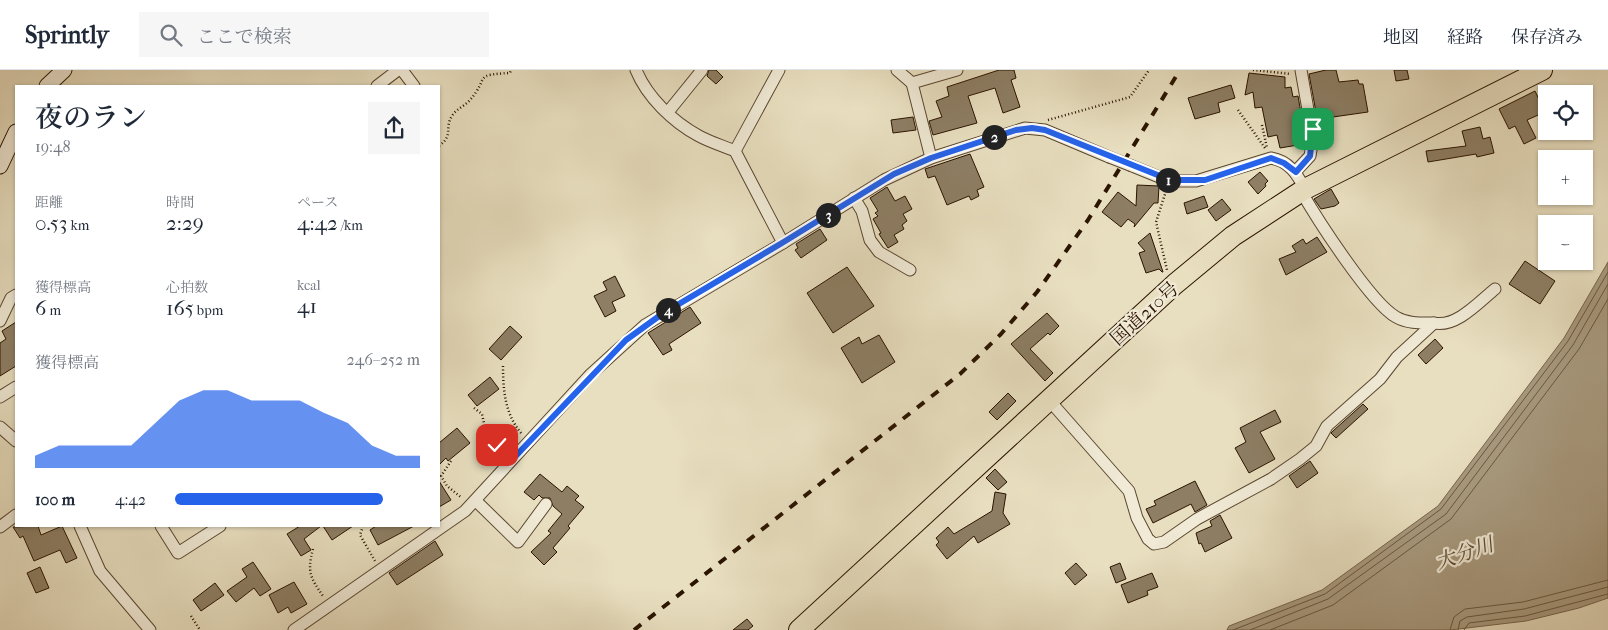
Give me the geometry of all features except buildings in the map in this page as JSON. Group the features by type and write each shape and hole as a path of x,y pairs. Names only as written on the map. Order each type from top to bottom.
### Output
{"highway":[{"name":"国道210号","path":"799,630 1193,268 1301,184 1542,70"}],"street":[{"path":"48,85 64,70"},
{"path":"378,85 398,70"},
{"path":"402,70 413,85"},
{"path":"636,70 644,88 668,112 699,136 735,151 782,243"},
{"path":"668,112 702,70"},
{"path":"735,151 779,70"},
{"path":"912,83 938,72 956,70"},
{"path":"900,71 912,83 931,158"},
{"path":"1301,72 1313,138 1310,156 1301,184"},
{"path":"294,630 476,502 528,440 591,374 645,325 900,171 931,158 1016,130 1035,128 1170,180 1205,180 1271,158 1284,163 1301,184 1348,262 1385,309 1408,322 1442,325 1452,322 1495,289"},
{"path":"0,166 15,134"},
{"path":"854,198 862,211 870,240 879,252 910,270"},
{"path":"0,321 11,298 15,296"},
{"path":"1049,400 1129,491 1139,523 1148,539 1158,544 1226,502 1271,479 1300,459 1316,446 1326,426 1380,379 1397,357 1434,323"},
{"path":"0,397 15,388"},
{"path":"0,426 15,440"},
{"path":"476,502 518,542 546,504"},
{"path":"0,527 15,516"},
{"path":"80,527 100,571 150,630"},
{"path":"162,527 178,553 218,527"}],"path":[{"path":"440,145 449,135 452,115 470,100 483,77 488,74 510,73 511,70"},
{"path":"1035,128 1043,121 1130,97 1149,70"},
{"path":"1253,70 1280,74 1301,72"},
{"path":"1238,110 1267,152 1262,125"},
{"path":"1169,278 1156,222 1170,180"},
{"path":"503,366 503,388 511,419 528,440"},
{"path":"474,408 482,414 485,428 510,462"},
{"path":"451,462 441,476 447,486 460,497 476,502"},
{"path":"363,527 360,535 380,569"},
{"path":"313,549 308,567 311,578 329,606"},
{"path":"191,616 200,630"}],"water":[{"name":"大分川","path":"1608,262 1608,598 1579,608 1526,621 1450,630 1227,630 1229,626 1322,590 1438,506 1564,338"}],"railway":[{"path":"634,630 960,374 1001,334 1037,292 1088,220 1180,70"}],"route":[{"path":"497,445 510,462 528,440 591,374 626,340 645,325 884,180 922,161 1016,130 1039,128 1154,176 1188,182 1214,178 1271,158 1277,159 1296,172 1312,151 1313,129"}]}
